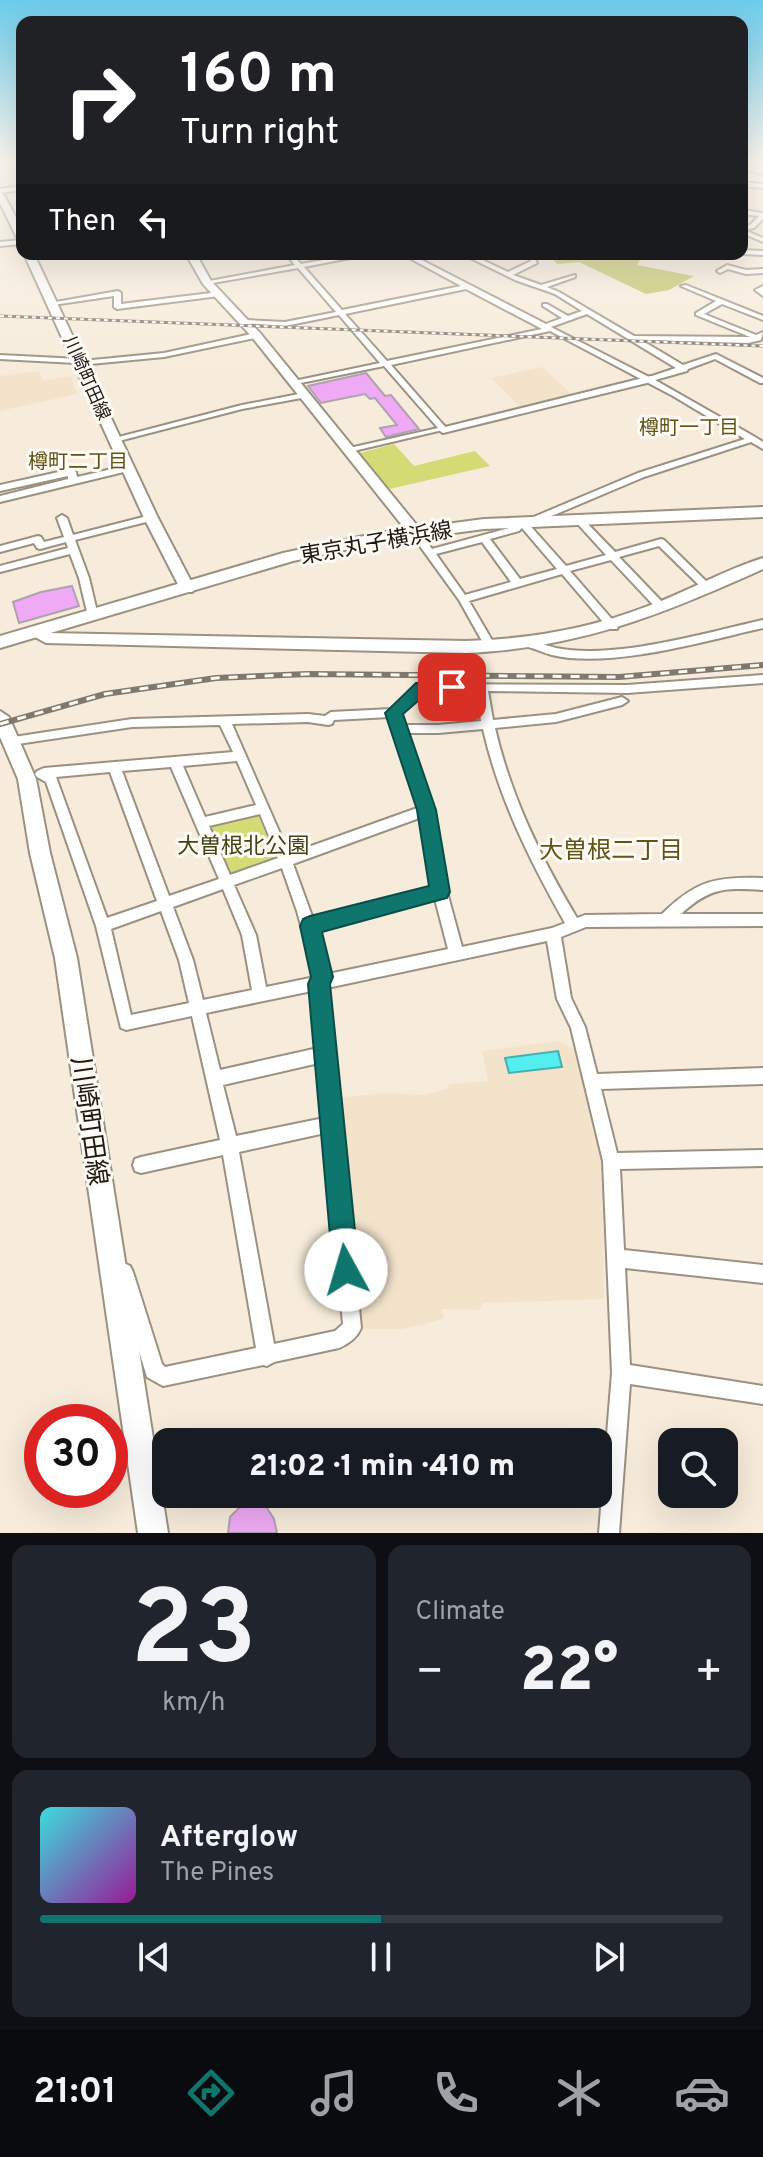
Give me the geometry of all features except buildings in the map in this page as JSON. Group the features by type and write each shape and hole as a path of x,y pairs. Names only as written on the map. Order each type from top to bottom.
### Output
{"main road":[{"name":"東京丸子横浜線","path":"0,642 289,557 414,531 578,519 763,512"}],"street":[{"name":"川崎町田線","path":"32,260 187,589"},
{"path":"194,260 207,282 256,335 414,531 463,599 491,647"},
{"path":"294,260 443,429"},
{"path":"207,282 334,260"},
{"path":"416,260 651,379 763,446"},
{"path":"478,260 544,286 684,369"},
{"path":"509,274 535,262 534,260"},
{"path":"721,260 723,269 763,271"},
{"path":"544,286 573,276"},
{"path":"684,286 763,318"},
{"path":"245,322 285,324 466,287"},
{"path":"53,303 118,293 117,307 219,294"},
{"path":"722,301 698,314 761,336"},
{"path":"545,305 567,318"},
{"path":"294,383 548,328 585,312"},
{"path":"0,357 79,362 164,355 256,335"},
{"path":"634,338 748,341 761,336"},
{"path":"348,451 651,379 716,356 763,381"},
{"path":"115,439 304,395"},
{"path":"430,553 516,529 641,475 752,439"},
{"path":"0,499 73,482 93,474 129,468"},
{"path":"0,488 72,472 73,482"},
{"path":"62,518 84,578 93,616"},
{"path":"0,549 38,539 40,546 151,518"},
{"path":"578,519 662,608"},
{"path":"527,522 613,627"},
{"path":"484,538 517,583"},
{"path":"463,599 661,542 707,587"},
{"path":"0,569 73,550"},
{"path":"34,632 46,638 491,647 532,644 613,627 763,563"},
{"path":"532,644 550,652 575,656 618,652 763,624"},
{"path":"11,741 132,723 328,721 331,716 394,713 422,688 636,688 763,679"},
{"path":"482,687 487,725 506,794 542,873 573,924"},
{"path":"398,729 556,718 622,701"},
{"path":"394,713 427,810 440,892 457,955"},
{"name":"川崎町田線","path":"0,717 11,741 35,774 40,853 66,958 153,1533"},
{"path":"110,1259 125,1274 157,1374 173,1377 267,1357 339,1339 352,1328 319,984 322,977 310,926 286,861 224,720"},
{"path":"35,774 241,756"},
{"path":"175,761 249,935 260,996"},
{"path":"114,766 186,960 230,1147 267,1357"},
{"path":"35,774 51,780 103,926 126,1023 553,934 585,921 667,918 763,920"},
{"path":"202,823 263,808"},
{"path":"103,926 427,810"},
{"path":"667,918 703,887 725,883 763,884"},
{"path":"310,926 440,892"},
{"path":"553,934 564,999 578,1027 611,1161 621,1373 609,1533"},
{"path":"216,1079 326,1054"},
{"path":"593,1082 763,1076"},
{"path":"141,1165 331,1124"},
{"path":"611,1161 763,1158"},
{"path":"615,1258 763,1274"},
{"path":"621,1373 763,1395"}],"shaded area":[{"path":"542,367 574,396 521,408 491,378"},
{"path":"39,371 43,381 71,376 77,394 0,411 0,376"},
{"path":"559,1041 575,1050 603,1159 604,1299 484,1303 479,1310 441,1309 445,1318 426,1324 402,1329 360,1329 336,1098 384,1093 424,1095 448,1088 449,1084 488,1081 482,1051"}],"green space":[{"path":"553,260 640,260 637,265 694,276 669,290 646,294 579,262 557,264"},
{"path":"394,444 414,466 475,451 490,466 385,490 360,453"},
{"name":"大曽根北公園","path":"258,814 276,861 229,877 207,828"}],"water":[{"path":"558,1051 562,1067 509,1073 505,1058"}],"railway":[{"path":"0,316 763,346"},
{"path":"0,724 105,694 216,678 308,674 619,677 763,665"}],"district":[{"name":"樽町一丁目","path":"689,427"},
{"name":"樽町二丁目","path":"78,461"},
{"name":"大曽根二丁目","path":"611,850"}],"route":[{"path":"346,1270 319,984 322,977 310,926 440,892 427,810 394,713 422,688 452,687"}]}
